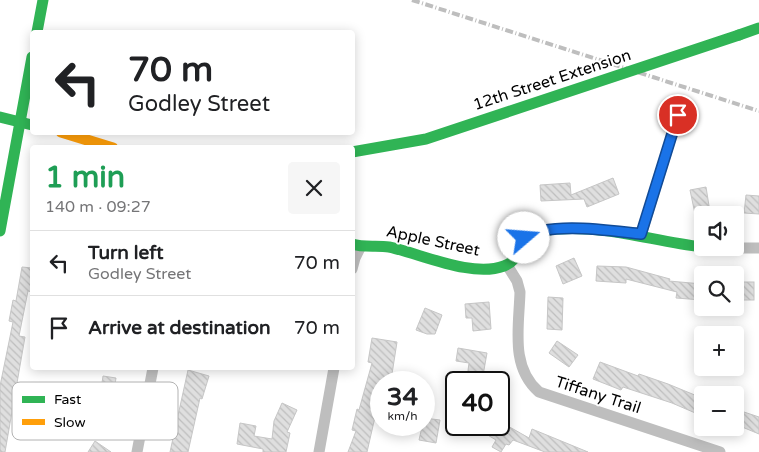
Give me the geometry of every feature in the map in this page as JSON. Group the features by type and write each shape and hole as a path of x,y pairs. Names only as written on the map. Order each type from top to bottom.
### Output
{"street":[{"path":"37,30 43,0"},
{"name":"12th Street Extension","path":"355,151 426,139 759,28"},
{"path":"0,231 30,68"},
{"path":"641,234 678,115"},
{"path":"0,117 30,124"},
{"path":"71,135 103,145"},
{"path":"507,265 515,258 524,238 533,232 567,229 641,234 694,245"},
{"name":"Apple Street","path":"356,246 374,245 472,266 495,269 507,265"},
{"path":"744,248 759,248"},
{"name":"Tiffany Trail","path":"507,265 517,281 520,292 519,363 524,376 538,392 720,452"},
{"path":"319,452 334,370"}],"building":[{"path":"613,178 619,194 587,207 584,199 541,201 540,185 570,183 571,195"},
{"path":"706,187 709,206 694,206 694,209 690,190"},
{"path":"746,195 759,196 759,214 744,213"},
{"path":"574,258 582,276 563,284 556,266"},
{"path":"597,266 626,267 670,279 669,281 694,283 694,299 676,298 677,292 626,279 626,283 596,281"},
{"path":"22,267 30,268 30,292 28,291 19,336 25,337 17,382 12,382 12,412 5,452 0,452 0,386 13,322 9,321 13,300 16,301"},
{"path":"744,282 754,282 754,300 744,300"},
{"path":"548,297 563,298 562,330 547,329"},
{"path":"489,302 491,329 473,331 472,318 466,318 465,304"},
{"path":"425,308 442,315 435,334 427,334 416,330"},
{"path":"372,338 397,342 392,371 370,371 371,436 367,452 348,452 356,431 352,430 357,409 359,410 372,363 368,362"},
{"path":"557,341 578,355 569,367 549,353"},
{"path":"458,348 487,353 484,371 468,371 469,363 456,361"},
{"path":"600,362 638,376 639,374 694,395 694,412 672,403 623,387 621,390 593,379"},
{"path":"188,370 209,376 202,399 200,398 188,452 170,452 173,440 178,440 178,416"},
{"path":"103,376 116,378 115,382 102,382"},
{"path":"282,403 297,410 287,432 290,433 286,452 263,452 263,449 237,444 240,423 256,426 254,436 272,439 274,421"},
{"path":"744,412 759,417 759,434 744,428"},
{"path":"435,419 440,420 436,443 419,440 420,436 435,436"},
{"path":"510,427 529,438 532,429 588,452 545,452 513,440 509,445 506,444 501,452 492,447 496,440 489,436 510,436"},
{"path":"95,441 111,452 88,452"}],"railway":[{"path":"412,0 759,111"}],"traffic: fast":[{"path":"37,30 43,0"},
{"path":"739,35 759,28"},
{"path":"355,151 426,139 739,35"},
{"path":"0,231 30,68"},
{"path":"0,117 30,124"},
{"path":"355,245 389,247 447,264 477,269 491,269 504,266 516,257 526,240 532,235 556,229 575,228 612,231 694,246"}],"traffic: slow":[{"path":"71,135 103,145"}],"route":[{"path":"524,238 533,232 555,229 641,234 678,115"}]}
